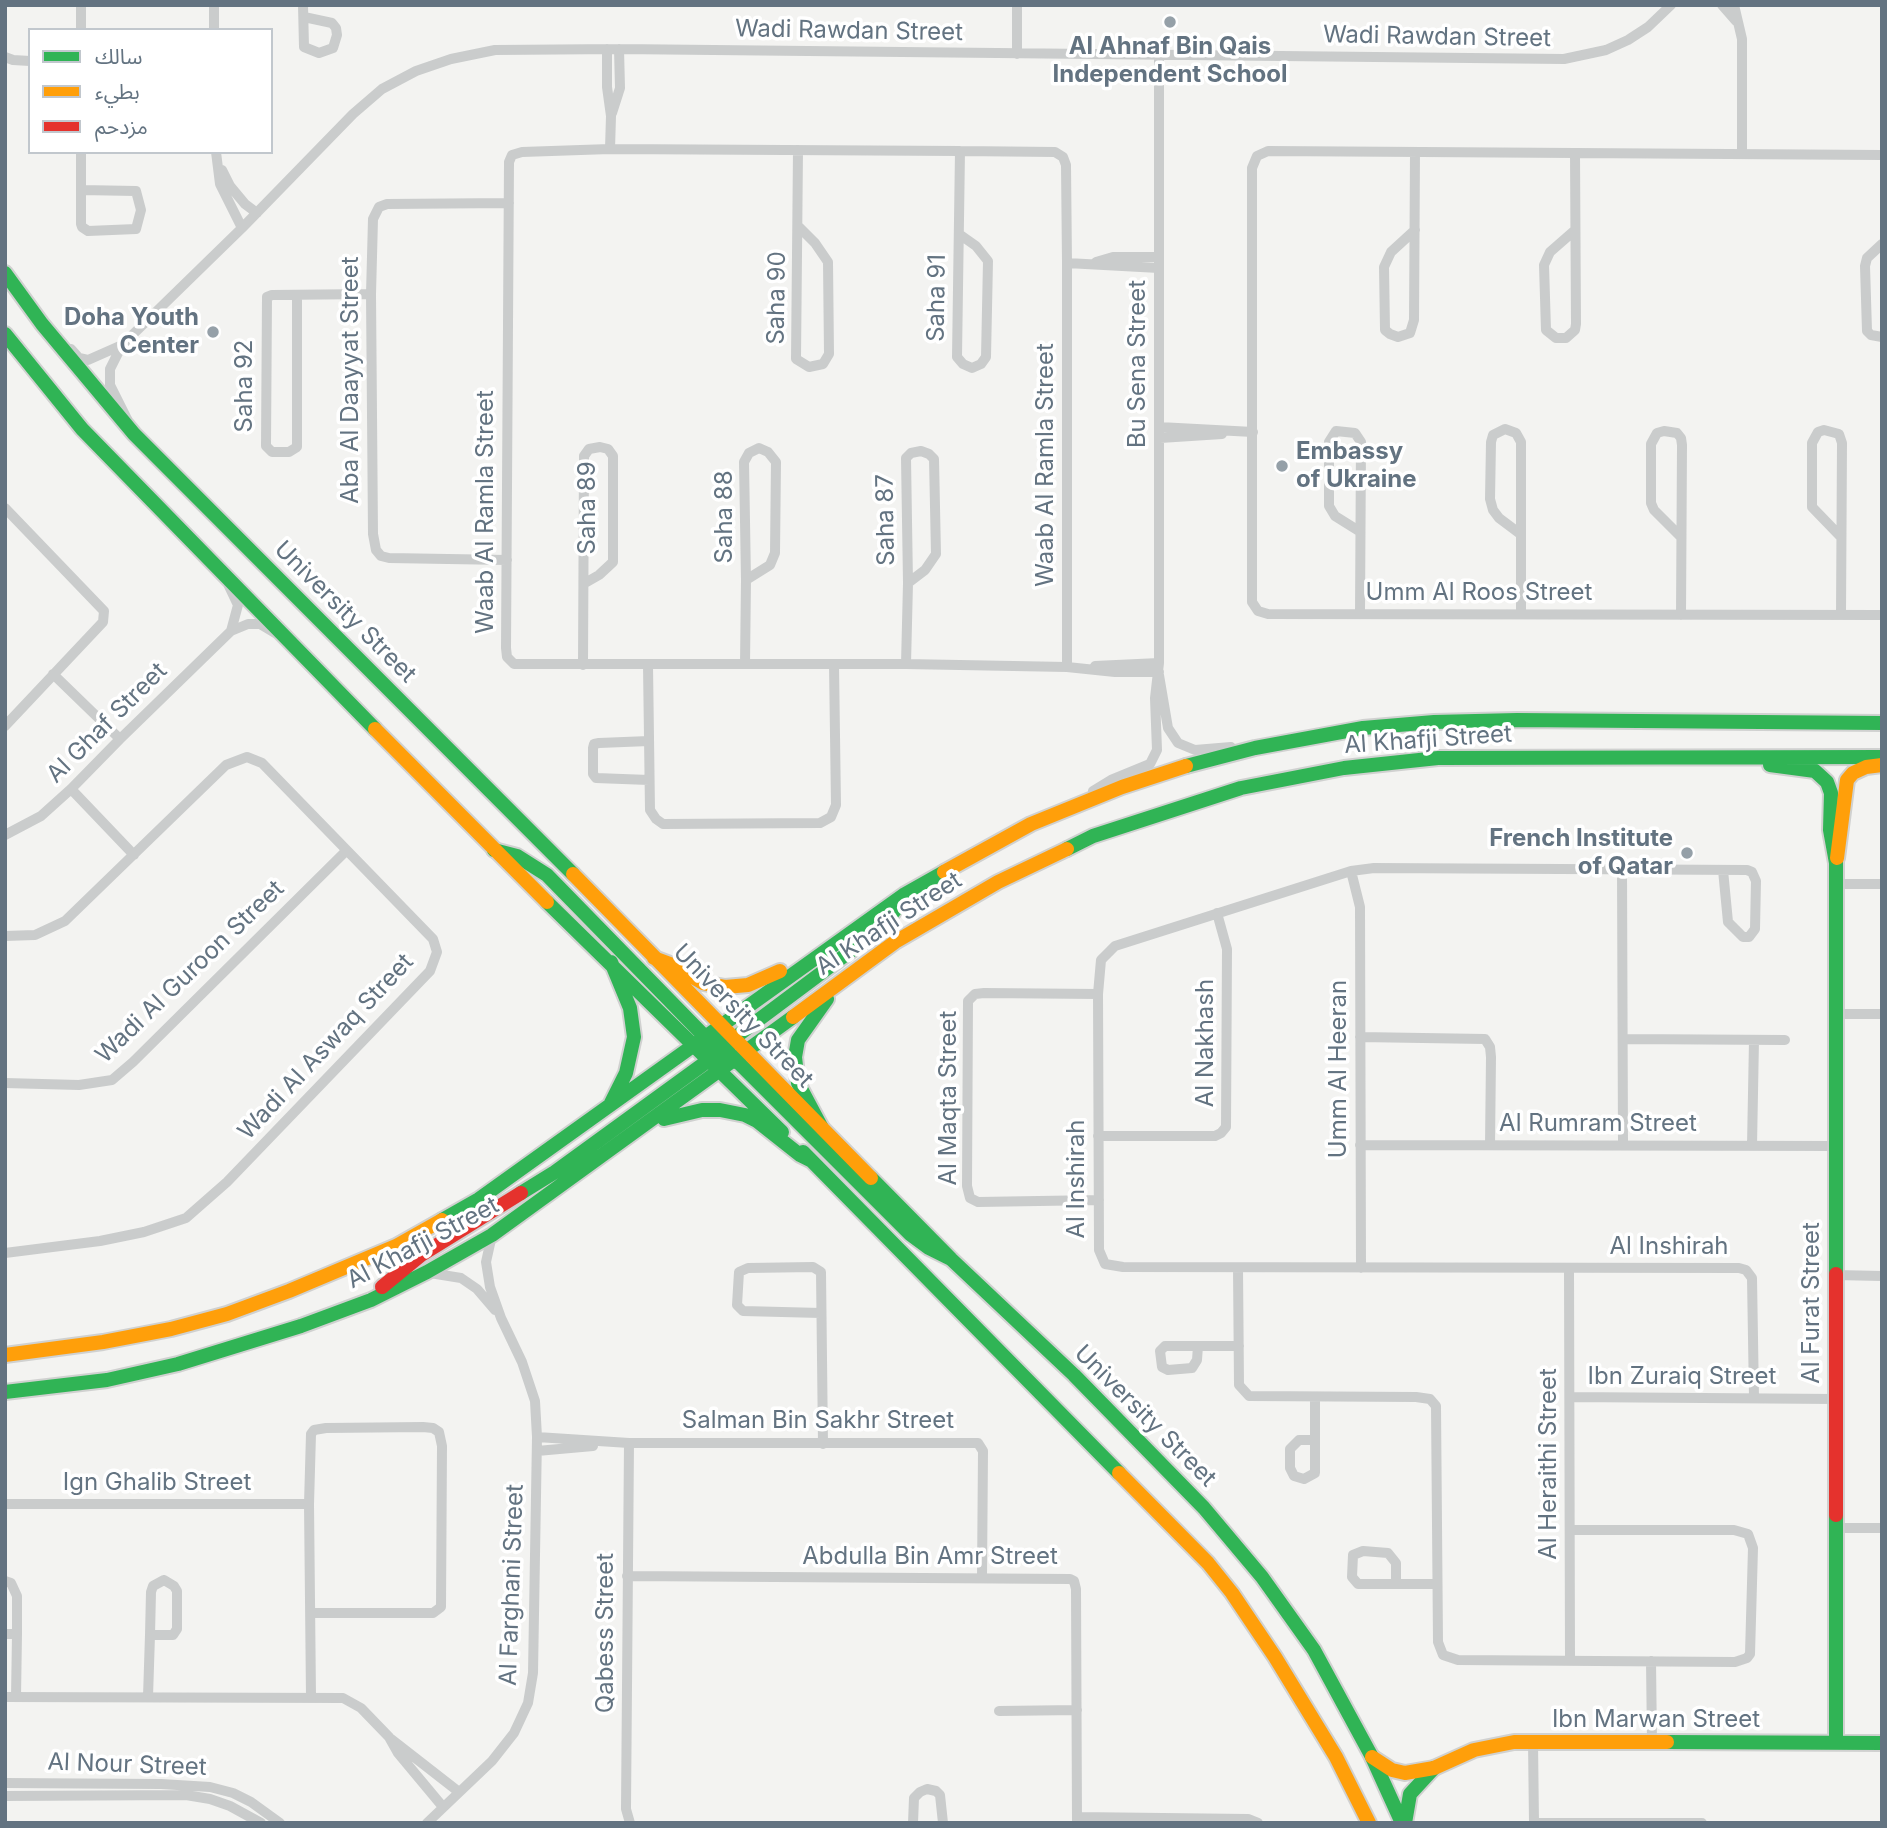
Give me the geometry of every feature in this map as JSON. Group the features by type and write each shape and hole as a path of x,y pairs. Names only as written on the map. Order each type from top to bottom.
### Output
{"main road":[{"name":"University Street","path":"5,273 42,324 134,434 451,750 720,1026"},
{"path":"5,334 82,429 494,850 611,962 699,1041 726,1052 910,1234 951,1259"},
{"name":"Al Khafji Street","path":"5,1355 78,1346 171,1329 227,1314 396,1246 479,1199 905,894 1031,824 1077,804 1182,767 1255,748 1363,728 1460,720 1882,723"},
{"name":"Al Khafji Street","path":"5,1392 107,1380 178,1364 301,1326 370,1300 427,1272 492,1235 650,1123 721,1070 726,1052 843,979 895,942 987,888 1081,842 1163,812 1241,788 1344,768 1438,758 1882,757"},
{"name":"Al Furat Street","path":"1721,758 1737,763 1815,771 1827,782 1831,793 1830,830 1836,863 1836,1743"},
{"name":"Al Furat Street","path":"1836,863 1840,850 1847,780 1866,767 1882,765"},
{"path":"494,850 517,856 547,875 699,1041"},
{"path":"370,1300 389,1279 410,1263 545,1179 726,1052 880,929 895,913 905,894"},
{"path":"654,958 703,983 725,987 748,985 784,970 799,969"},
{"path":"606,1109 626,1073 634,1037 631,1008 611,962"},
{"path":"823,1130 798,1083 795,1057 798,1040 843,979"},
{"path":"720,1026 726,1052"},
{"name":"University Street","path":"726,1052 823,1130 951,1259 1074,1375 1204,1508 1262,1577 1314,1650 1373,1757 1404,1823"},
{"path":"721,1070 1208,1563 1232,1593 1275,1657 1336,1757 1369,1823"},
{"path":"650,1123 690,1111 734,1112 757,1121 800,1155 812,1161"},
{"name":"Ibn Marwan Street","path":"1373,1757 1398,1772 1434,1768 1492,1746 1533,1742 1882,1743"},
{"name":"Ibn Marwan Street","path":"1404,1823 1410,1794 1434,1768"}],"street":[{"path":"81,5 81,28"},
{"path":"214,5 214,28"},
{"path":"1017,5 1017,54"},
{"name":"Wadi Rawdan Street","path":"134,434 110,385 110,369 122,345 257,213 353,114 382,89 416,71 451,58 495,50 619,48 1564,59 1606,50 1648,27 1671,5"},
{"path":"1722,5 1740,25"},
{"path":"1734,5 1742,39 1742,154"},
{"path":"611,116 620,88 619,48"},
{"path":"607,49 610,149"},
{"name":"Bu Sena Street","path":"1077,804 1111,780 1144,767 1154,759 1157,750 1155,698 1159,667 1160,55"},
{"path":"5,57 28,61"},
{"name":"Waab Al Ramla Street","path":"1067,667 1067,263 1066,165 1063,157 1055,152 610,149 522,152 512,155 509,162 507,657 514,664 906,664 1087,668 1114,663 1159,667"},
{"name":"Saha 90","path":"798,150 796,359 810,367 823,364 829,354 828,262 815,243 799,227"},
{"name":"Saha 91","path":"959,234 976,246 988,261 986,357 981,364 972,368 957,358 960,151"},
{"name":"Umm Al Roos Street","path":"1882,155 1268,151 1255,158 1252,168 1252,602 1262,613 1882,615"},
{"path":"1415,152 1415,230 1414,327 1410,333 1398,337 1385,330 1384,267 1391,252 1415,230"},
{"path":"1574,231 1550,252 1544,265 1546,330 1556,338 1566,338 1575,330 1576,324 1575,153"},
{"path":"81,154 81,190 81,224 84,229 136,229 141,210 136,191 81,190"},
{"path":"216,155 230,186 245,204 257,213"},
{"path":"216,155 220,184 242,228"},
{"name":"Aba Al Daayyat Street","path":"507,560 389,558 381,556 376,550 373,534 371,294 373,219 379,207 387,204 509,203"},
{"path":"1882,244 1867,258 1865,266 1867,331 1871,335 1882,337"},
{"path":"1067,263 1112,266 1159,262"},
{"name":"Saha 92","path":"298,295 297,447 289,452 272,452 266,446 267,297 272,295 371,294"},
{"name":"Wadi Rawdan Street","path":"42,324 79,358 88,360 122,345"},
{"path":"1519,533 1499,518 1490,499 1493,435 1505,429 1516,433 1521,442 1521,614"},
{"path":"1840,537 1816,513 1811,498 1812,443 1818,432 1824,430 1839,433 1842,443 1841,615"},
{"path":"1681,537 1654,510 1651,503 1651,443 1657,433 1664,431 1677,433 1681,438 1681,537 1681,615"},
{"path":"1160,432 1208,436 1228,432 1253,432"},
{"path":"1359,531 1335,516 1329,506 1329,442 1336,432 1355,432 1361,442 1360,614"},
{"name":"Saha 89","path":"583,664 584,456 589,449 600,447 608,449 613,456 613,562 585,583"},
{"name":"Saha 88","path":"745,664 744,462 750,453 760,448 768,452 776,462 775,553 770,565 746,580"},
{"name":"Saha 87","path":"906,664 906,458 911,453 921,451 929,453 934,459 936,554 925,570 908,583"},
{"path":"5,726 103,622 104,611 7,513"},
{"path":"209,558 238,605 231,631"},
{"path":"231,631 248,624 260,624 292,642"},
{"name":"Al Ghaf Street","path":"5,835 41,816 71,789 231,631"},
{"path":"648,665 650,810 663,824 820,823 831,817 836,805 834,665"},
{"name":"Bu Sena Street","path":"1159,667 1168,728 1178,743 1195,750 1255,748"},
{"path":"53,674 120,738"},
{"path":"649,741 599,743 594,744 593,748 593,774 596,778 649,780"},
{"name":"Wadi Al Aswaq Street","path":"5,936 35,935 65,921 226,765 247,757 262,763 433,939 437,953 430,971 227,1182 186,1218 144,1232 100,1241 5,1253"},
{"path":"71,789 134,855"},
{"name":"Wadi Al Guroon Street","path":"5,1083 79,1086 112,1080 346,851"},
{"name":"Al Inshirah","path":"1723,870 1728,922 1743,937 1749,937 1755,929 1755,876 1747,870 1374,869 1351,871 1115,946 1101,960 1098,994 1098,1250 1105,1264 1123,1267 1739,1268 1751,1274 1753,1285 1754,1398"},
{"path":"1622,870 1623,1145"},
{"name":"Umm Al Heeran","path":"1351,871 1360,907 1361,1268"},
{"path":"1836,884 1882,884"},
{"name":"Al Nakhash","path":"1098,1136 1215,1136 1222,1133 1226,1127 1227,949 1217,912"},
{"name":"Al Maqta Street","path":"1098,994 985,993 975,994 968,1001 967,1186 970,1198 978,1202 1099,1200"},
{"path":"1835,1014 1882,1014"},
{"path":"1360,1037 1485,1039 1490,1047 1491,1057 1490,1145"},
{"path":"1623,1039 1785,1040"},
{"path":"1752,1146 1754,1040"},
{"name":"Al Rumram Street","path":"1360,1144 1835,1146"},
{"name":"Al Farghani Street","path":"427,1823 492,1761 513,1733 531,1689 537,1437 532,1389 501,1318 486,1271 492,1235"},
{"path":"821,1313 743,1311 737,1305 738,1272 748,1268 817,1268 822,1276 823,1444"},
{"path":"1238,1268 1239,1385 1249,1396 1425,1397 1434,1402 1438,1419 1438,1647 1447,1658 1735,1662 1747,1658 1751,1648 1753,1548 1748,1534 1734,1530 1570,1530"},
{"name":"Al Heraithi Street","path":"1569,1268 1570,1659"},
{"name":"Al Farghani Street","path":"427,1272 454,1276 470,1284 501,1318"},
{"path":"1835,1276 1882,1276"},
{"path":"1198,1346 1239,1346"},
{"path":"1315,1397 1315,1440"},
{"name":"Ibn Zuraiq Street","path":"1570,1397 1835,1399"},
{"path":"310,1613 433,1613 441,1607 442,1446 439,1432 424,1427 326,1428 314,1430 309,1440 309,1504 310,1613 311,1697"},
{"name":"Salman Bin Sakhr Street","path":"537,1437 605,1443 978,1443 983,1451 982,1577"},
{"name":"Salman Bin Sakhr Street","path":"537,1451 605,1443"},
{"name":"Qabess Street","path":"629,1443 626,1809 630,1823"},
{"name":"Ign Ghalib Street","path":"5,1504 309,1504"},
{"path":"1836,1528 1882,1528"},
{"path":"1396,1584 1396,1563 1388,1553 1363,1551 1353,1555 1351,1572 1355,1583 1396,1584 1437,1584"},
{"name":"Abdulla Bin Amr Street","path":"627,1576 982,1577 1065,1578 1074,1581 1077,1820"},
{"path":"5,1581 11,1583 17,1596 11,1634 10,1697 343,1698 353,1702 389,1737 459,1792"},
{"path":"148,1697 151,1592 158,1582 170,1582 177,1591 177,1629 173,1635 150,1635"},
{"path":"1651,1661 1652,1743"},
{"path":"999,1711 1077,1710"},
{"path":"389,1737 398,1753 443,1807"},
{"path":"1533,1742 1534,1823 1702,1823"},
{"name":"Al Nour Street","path":"5,1783 209,1787 233,1793 251,1802 280,1823"},
{"path":"913,1823 914,1798 927,1789 936,1791 940,1796 943,1823"},
{"name":"Al Nour Street","path":"5,1796 186,1795 211,1799 230,1806 261,1823"},
{"path":"1077,1820 1248,1819 1258,1823"}],"traffic: fast":[{"path":"5,273 42,324 134,434 573,874"},
{"path":"5,334 82,429 375,729"},
{"path":"1186,766 1255,748 1363,728 1434,722 1517,720 1882,723"},
{"path":"1067,849 1093,836 1241,788 1344,768 1438,758 1882,757"},
{"path":"1770,765 1815,771 1827,782 1831,793 1830,830 1836,863 1836,1274"},
{"path":"494,850 517,856 547,875 713,1045"},
{"path":"442,1220 479,1199 905,894 944,872"},
{"path":"547,902 782,1132"},
{"path":"722,1060 733,1039 880,929 900,904"},
{"path":"611,962 630,1008 634,1037 626,1073 611,1103"},
{"path":"823,1130 798,1083 795,1057 798,1040 827,999"},
{"path":"5,1392 107,1380 178,1364 301,1326 371,1300 492,1235 793,1017"},
{"path":"521,1193 555,1172 709,1060 718,1048 720,1026"},
{"path":"724,1055 740,1064 910,1234 951,1259"},
{"path":"664,1119 702,1110 745,1115 812,1161"},
{"path":"803,1152 1119,1473"},
{"path":"871,1178 951,1259 1074,1375 1204,1508 1262,1577 1314,1650 1372,1757 1402,1823"},
{"path":"1836,1515 1836,1743"},
{"path":"1667,1742 1882,1743"},
{"path":"1405,1823 1410,1794 1434,1768"}],"traffic: slow":[{"path":"375,729 547,902"},
{"path":"1837,858 1847,780 1853,773 1866,767 1882,765"},
{"path":"944,872 1031,824 1122,787 1186,766"},
{"path":"793,1017 895,942 998,882 1067,849"},
{"path":"573,874 871,1178"},
{"path":"654,958 703,983 725,987 748,985 780,971"},
{"path":"5,1355 103,1342 171,1329 227,1314 396,1246 442,1220"},
{"path":"1119,1473 1208,1563 1232,1593 1336,1757 1369,1823"},
{"path":"1372,1757 1392,1770 1405,1773 1434,1768 1474,1750 1514,1742 1667,1742"}],"traffic: jam":[{"path":"382,1287 421,1255 521,1193"},
{"path":"1836,1274 1836,1515"}],"place":[{"name":"Al Ahnaf Bin Qais Independent School","path":"1170,22"},
{"name":"Doha Youth Center","path":"213,332"},
{"name":"Embassy of Ukraine","path":"1282,466"},
{"name":"French Institute of Qatar","path":"1687,853"}]}
